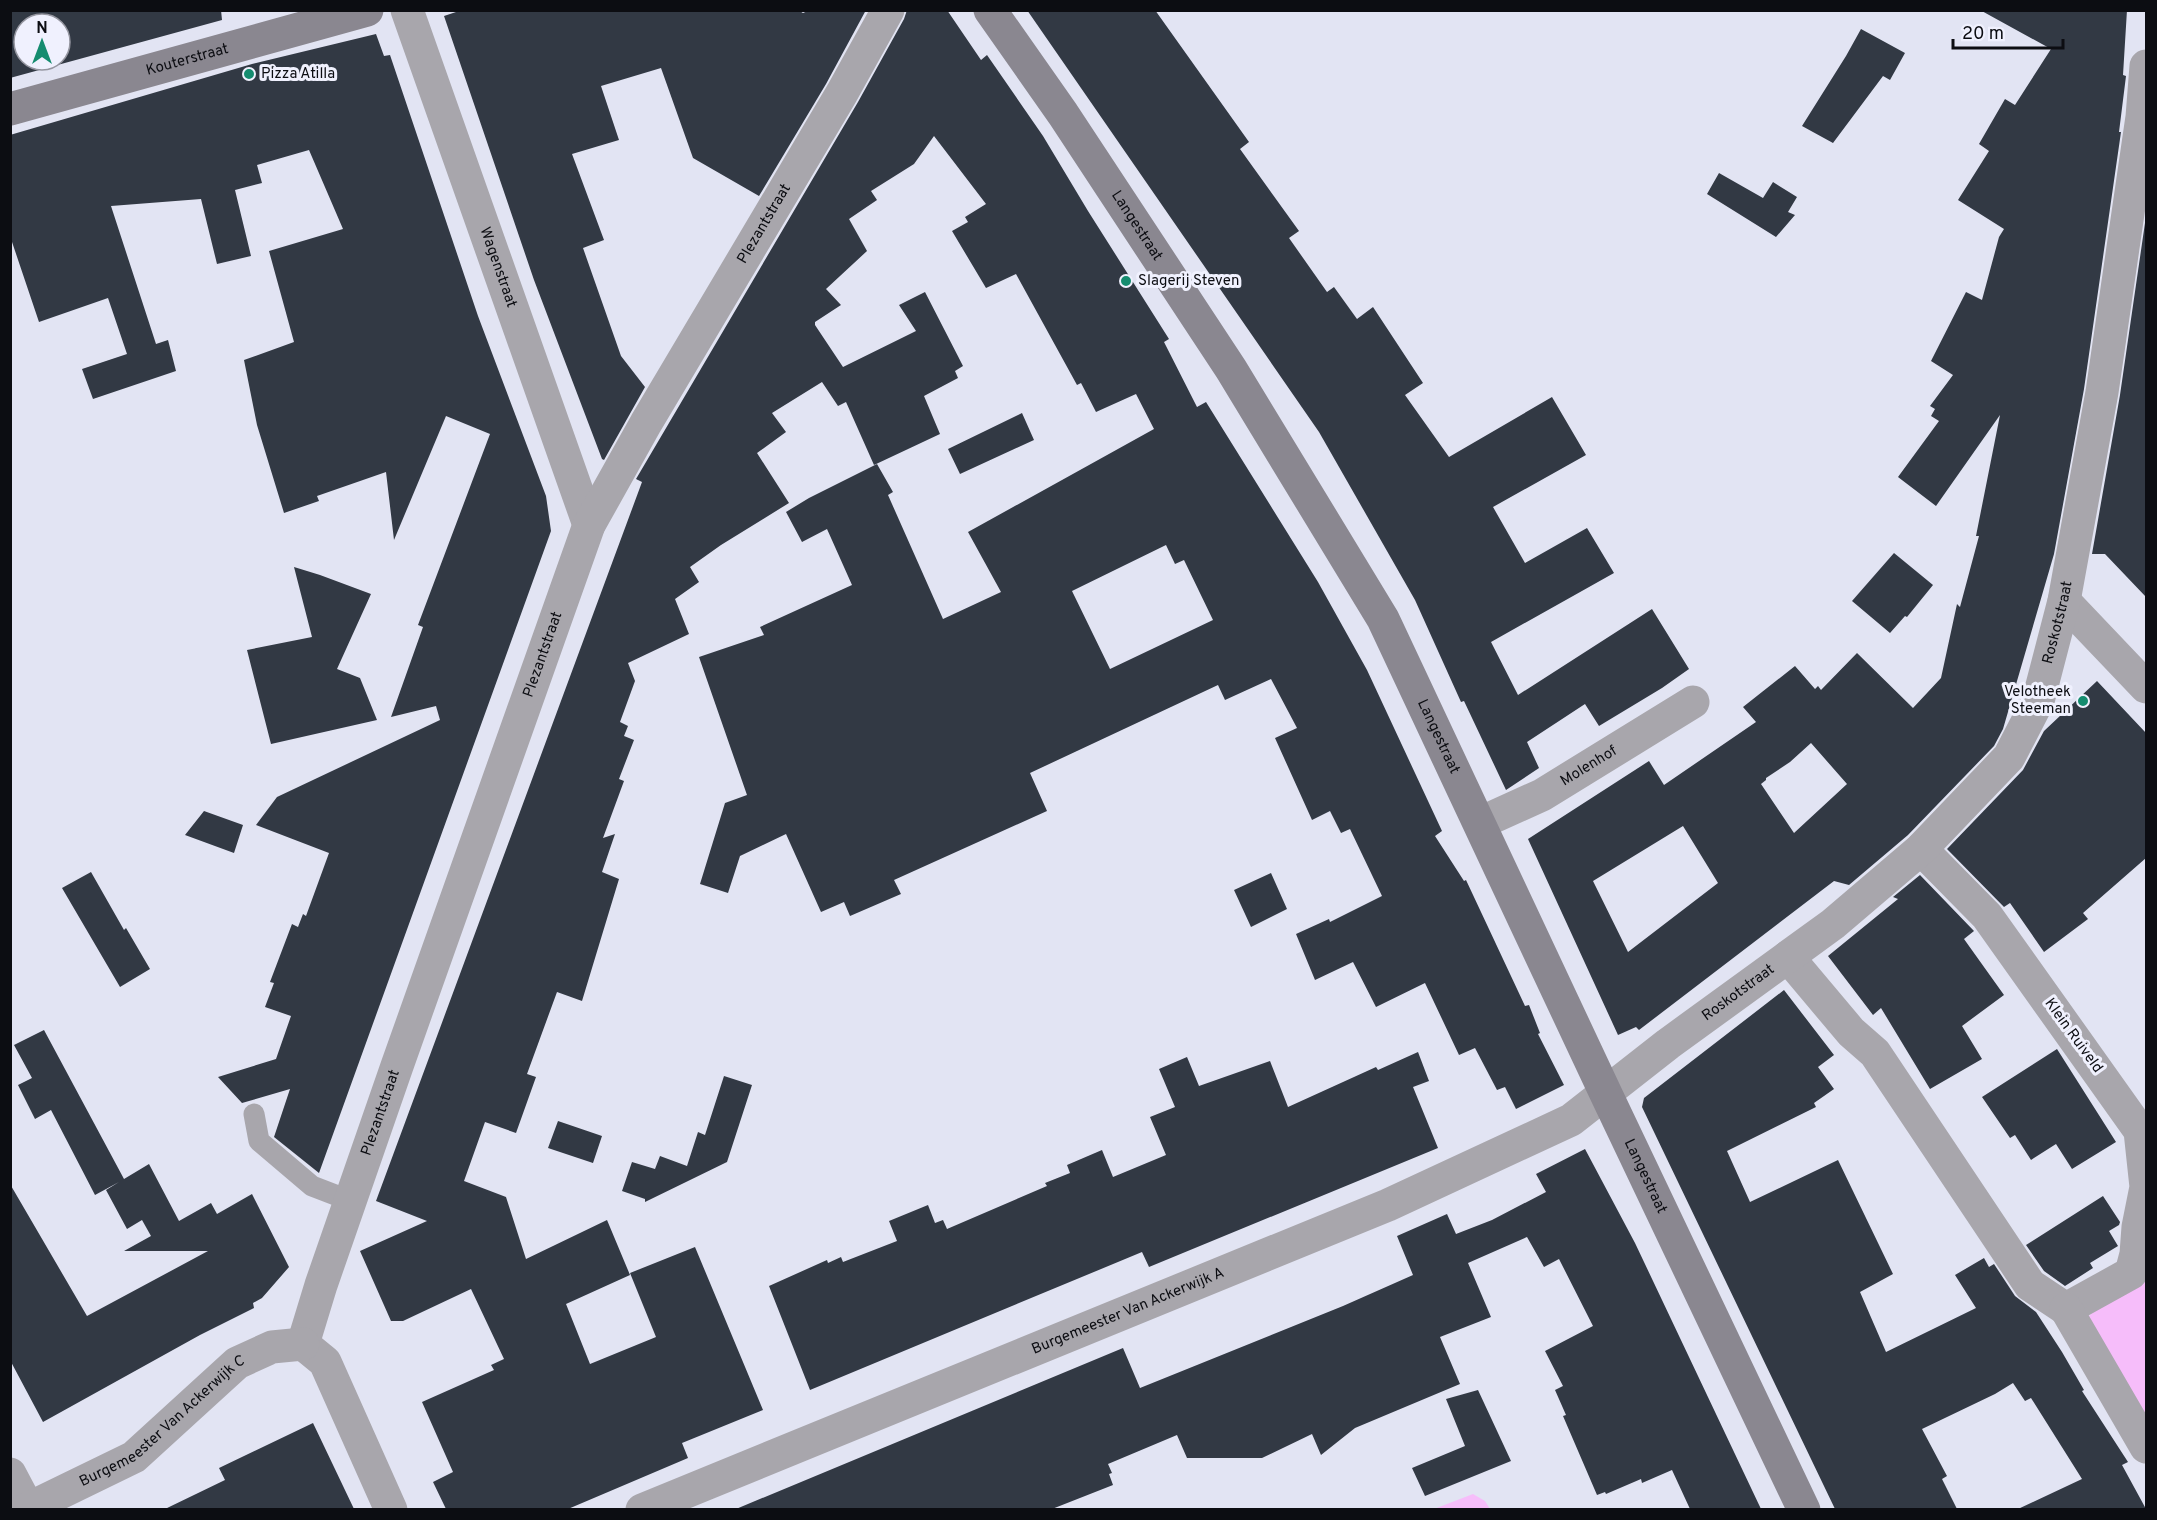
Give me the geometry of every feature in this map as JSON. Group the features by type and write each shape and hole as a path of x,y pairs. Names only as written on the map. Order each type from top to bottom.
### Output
{"street":[{"name":"Kouterstraat","path":"10,109 367,10"},
{"name":"Wagenstraat","path":"407,10 589,525"},
{"name":"Plezantstraat","path":"303,1344 321,1285 401,1055 589,525 646,423 830,113 888,10"},
{"name":"Langestraat","path":"990,10 1063,114 1231,369 1383,619 1804,1509"},
{"name":"Roskotstraat","path":"1606,1094 1668,1044 1833,924 1921,849 2009,757 2038,700 2064,601 2102,392 2142,117 2146,66"},
{"path":"2064,601 2146,687"},
{"name":"Molenhof","path":"1480,823 1542,795 1693,702"},
{"name":"Klein Ruiveld","path":"1921,849 1987,916 2140,1131 2146,1187 2138,1227 2141,1260 2131,1273 2066,1309"},
{"path":"1788,957 1851,1032 1875,1053 2030,1285 2066,1309 2146,1447"},
{"name":"Burgemeester Van Ackerwijk A","path":"642,1509 1388,1205 1571,1120 1606,1094"},
{"path":"303,1344 325,1362 391,1509"},
{"name":"Burgemeester Van Ackerwijk C","path":"26,1509 134,1458 237,1363 272,1347 303,1344"},
{"path":"10,1474 26,1509"}],"lane":[{"path":"254,1114 259,1141 312,1186 351,1201"}],"shaded area":[{"path":"2146,1279 2146,1419 2090,1330 2089,1316 2096,1309"},
{"path":"1473,1494 1485,1501 1490,1509 1434,1509"}],"building":[{"path":"10,10 221,10 222,20 72,61 72,12 12,12 12,72 32,72 10,78"},
{"path":"462,10 798,10 803,13 810,10 866,10 826,84 759,196 693,158 661,68 601,86 619,140 572,154 604,240 583,248 621,356 645,387 604,460 534,280 444,16"},
{"path":"907,10 947,10 981,60 987,55 1043,136 1169,339 1164,342 1197,407 1206,402 1318,582 1367,670 1442,831 1435,836 1464,881 1466,880 1525,1006 1529,1005 1540,1033 1538,1034 1564,1085 1516,1109 1505,1087 1497,1090 1475,1048 1459,1055 1425,983 1376,1007 1353,962 1315,980 1296,934 1329,919 1330,922 1382,896 1350,829 1341,833 1330,811 1312,820 1275,738 1297,728 1271,679 1225,700 1218,685 1030,773 1047,811 894,880 901,894 850,916 844,902 821,912 786,834 740,856 728,893 700,884 725,803 747,795 699,657 764,635 760,627 852,585 827,529 802,542 786,512 877,464 893,492 888,495 943,619 1001,592 968,532 1154,429 1136,394 1096,412 1081,383 1077,385 1016,274 986,288 952,231 968,222 965,217 986,204 934,136 914,164 871,191 877,200 849,219 867,251 826,289 841,305 815,322 815,325 843,367 916,331 899,305 925,292 963,366 955,371 958,378 924,396 940,434 874,465 846,402 838,406 822,382 772,413 786,432 757,453 789,503 690,567 699,582 675,599 689,634 628,663 635,681 620,722 628,726 624,736 634,740 619,779 624,781 603,838 615,834 602,872 619,879 582,1001 557,992 527,1074 536,1077 516,1133 485,1122 464,1181 506,1197 526,1259 607,1220 630,1275 566,1304 590,1364 656,1337 630,1273 695,1247 763,1410 682,1443 688,1458 568,1509 446,1509 433,1482 453,1472 422,1402 494,1370 491,1365 504,1359 471,1289 403,1321 391,1321 360,1251 427,1221 376,1201 642,482 636,479 858,102","holes":["1166,545 1175,564 1184,560 1213,620 1110,669 1072,591"]},
{"path":"1027,10 1155,10 1249,142 1240,149 1299,231 1289,238 1327,292 1334,287 1357,319 1373,307 1423,383 1405,395 1449,457 1552,397 1586,455 1493,507 1525,563 1587,528 1614,573 1491,642 1518,695 1652,609 1689,669 1599,726 1585,704 1527,742 1539,768 1506,790 1464,701 1461,702 1415,600 1319,432"},
{"path":"1980,10 2127,10 2123,75 2126,76 2119,132 2121,132 2084,389 2054,554 2003,729 1994,746 1908,835 1849,885 1834,881 1639,1030 1636,1027 1618,1035 1528,839 1649,761 1664,785 1756,722 1743,707 1795,666 1815,689 1818,686 1821,690 1857,653 1913,708 1941,678 1957,604 1960,607 1979,536 1976,536 2000,415 1936,506 1898,477 1939,421 1931,416 1935,409 1930,406 1953,375 1931,361 1966,292 1982,300 1999,237 2004,229 1958,200 1989,151 1979,144 2005,99 2015,105 2051,49","holes":["1811,743 1847,784 1794,833 1761,784","1683,826 1718,883 1628,952 1593,881"]},
{"path":"1861,29 1905,53 1890,80 1883,76 1833,143 1802,126"},
{"path":"376,34 384,56 390,55 478,316 546,496 551,531 319,1173 274,1137 290,1089 242,1103 218,1077 276,1059 291,1016 265,1007 274,983 270,982 292,924 298,927 303,914 306,916 329,853 256,825 277,797 440,720 436,706 391,717 423,627 418,625 490,434 446,416 394,540 386,472 317,496 319,501 284,513 257,425 244,360 294,342 269,251 343,229 309,150 257,165 262,183 235,190 251,256 217,264 201,199 111,206 156,344 168,340 176,371 93,399 82,369 127,354 108,298 39,322 10,236 10,135 252,64"},
{"path":"1719,173 1763,198 1773,182 1797,197 1788,212 1795,215 1776,237 1707,194"},
{"path":"2146,216 2146,597 2105,554 2092,554 2120,395"},
{"path":"1022,413 1034,440 960,474 948,449"},
{"path":"1894,553 1933,585 1907,617 1905,616 1890,633 1852,601"},
{"path":"294,567 371,594 337,669 360,678 377,720 271,744 247,650 312,637"},
{"path":"2097,681 2146,733 2146,858 2083,913 2088,919 2044,952 2010,903 2004,907 1947,849 2023,770 2044,731"},
{"path":"204,811 243,825 234,853 185,835"},
{"path":"91,872 124,930 126,928 150,969 120,987 62,888"},
{"path":"1271,873 1287,909 1251,927 1234,890"},
{"path":"1920,875 1974,931 1964,939 2004,995 1962,1026 1982,1059 1930,1089 1881,1008 1873,1015 1828,956 1898,899 1893,897"},
{"path":"1784,990 1834,1055 1818,1067 1834,1089 1814,1103 1816,1107 1727,1151 1750,1202 1838,1160 1893,1274 1860,1292 1886,1352 1976,1308 1955,1275 1984,1258 1989,1267 1994,1264 2015,1296 2036,1312 2062,1352 2084,1390 2082,1391 2128,1462 2122,1465 2146,1509 2018,1509 2082,1479 2031,1398 2025,1401 2013,1383 1922,1429 1947,1476 1942,1479 1957,1509 1835,1509 1642,1107 1644,1098"},
{"path":"44,1030 124,1179 149,1164 179,1221 211,1203 217,1214 252,1194 289,1267 262,1298 253,1303 254,1308 200,1335 43,1422 10,1360 10,1184 87,1316 208,1251 124,1251 151,1236 142,1220 127,1229 106,1190 119,1182 95,1195 51,1110 35,1119 18,1085 32,1078 14,1045"},
{"path":"2057,1049 2116,1142 2072,1169 2056,1144 2031,1160 2015,1135 2010,1138 1982,1097"},
{"path":"1418,1052 1429,1081 1413,1087 1438,1148 1149,1267 1142,1252 810,1390 769,1286 827,1260 828,1263 841,1257 843,1262 897,1241 889,1221 928,1205 935,1223 943,1220 947,1229 1047,1186 1045,1183 1070,1173 1067,1165 1102,1150 1113,1177 1166,1155 1150,1117 1175,1107 1159,1069 1187,1057 1199,1086 1270,1061 1288,1107 1376,1067 1378,1070"},
{"path":"724,1076 752,1085 727,1162 645,1202 645,1199 622,1191 632,1162 655,1169 660,1156 687,1166 698,1132 705,1135"},
{"path":"558,1121 602,1136 593,1163 548,1148"},
{"path":"1585,1149 1635,1243 1761,1509 1690,1509 1672,1470 1642,1483 1641,1479 1606,1494 1605,1492 1597,1495 1563,1416 1566,1415 1555,1390 1563,1386 1545,1351 1593,1326 1559,1259 1544,1267 1527,1237 1468,1263 1491,1317 1440,1337 1460,1384 1355,1428 1321,1455 1312,1434 1262,1458 1187,1458 1177,1435 1108,1464 1112,1473 1109,1474 1113,1485 1052,1509 736,1509 1123,1348 1140,1388 1343,1306 1413,1275 1397,1236 1447,1214 1456,1234 1492,1220 1546,1192 1536,1174"},
{"path":"2103,1196 2120,1222 2109,1231 2118,1246 2090,1263 2093,1268 2065,1286 2044,1271 2026,1245"},
{"path":"1478,1390 1511,1461 1425,1496 1412,1468 1465,1446 1446,1399"},
{"path":"313,1423 354,1509 165,1509 225,1480 219,1468"}],"place":[{"name":"Pizza Atilla","path":"249,74"},
{"name":"Slagerij Steven","path":"1126,281"},
{"name":"Velotheek Steeman","path":"2083,701"}]}
